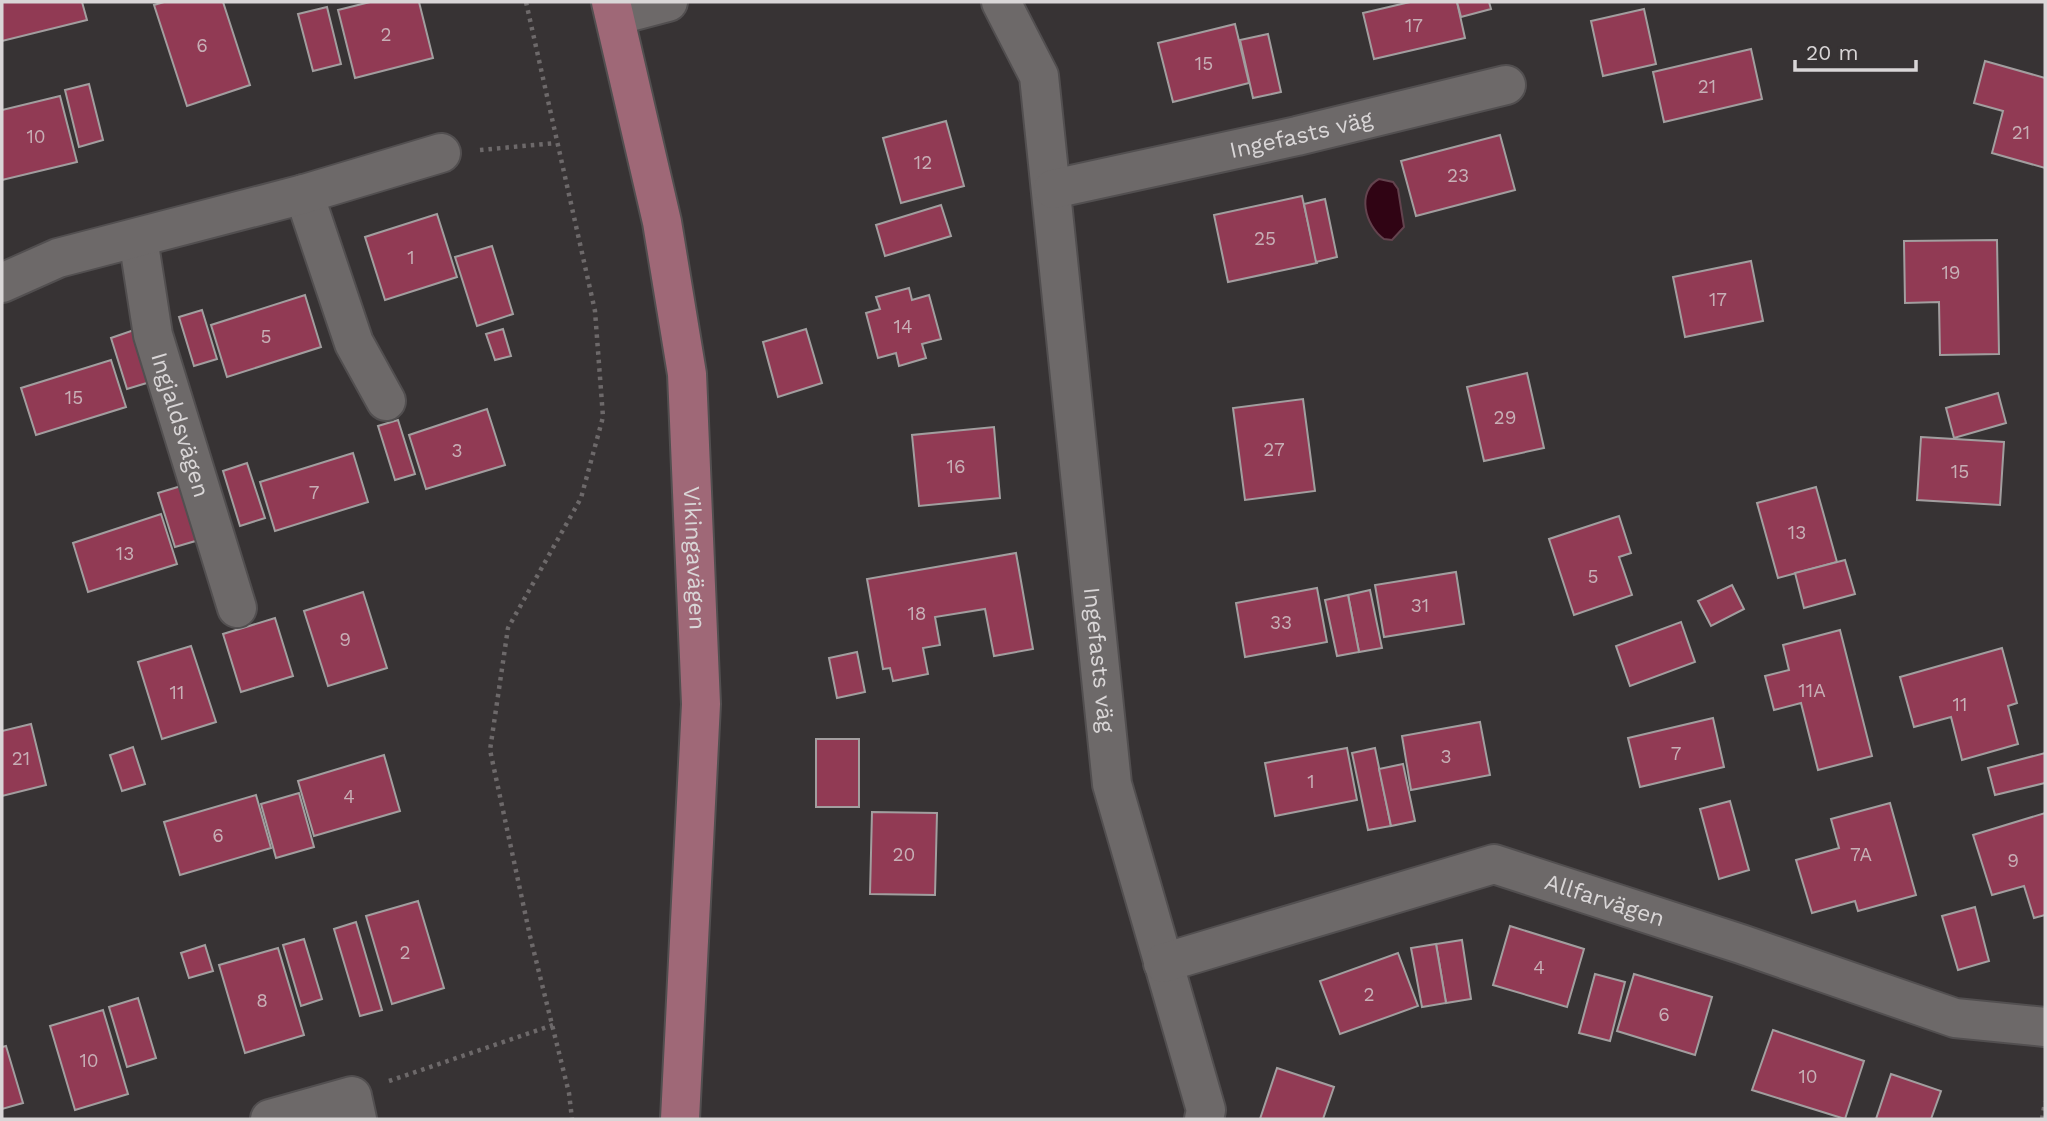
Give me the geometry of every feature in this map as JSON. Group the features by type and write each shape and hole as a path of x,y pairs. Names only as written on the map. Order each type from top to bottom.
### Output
{"main road":[{"name":"Vikingavägen","path":"613,9 662,222 687,374 701,704 680,1119"}],"street":[{"path":"613,9 668,2"},
{"name":"Ingefasts väg","path":"1002,2 1039,76 1053,189 1112,784 1206,1110 1204,1119"},
{"name":"Ingefasts väg","path":"1053,189 1297,136 1506,86"},
{"path":"2,283 58,258 304,194 441,153"},
{"path":"304,194 354,343 386,401"},
{"name":"Ingjaldsvägen","path":"138,238 153,335 237,608"},
{"name":"Allfarvägen","path":"1163,963 1494,864 1741,944 1955,1018 2045,1027"},
{"path":"270,1119 355,1108"}],"path":[{"path":"527,2 595,311 603,417 581,498 508,628 490,750 569,1093 572,1119"},
{"path":"441,153 556,143"},
{"path":"355,1108 552,1025"},
{"path":"2042,1119 2045,1102"}],"shaded area":[{"path":"1379,179 1393,182 1398,189 1404,227 1392,240 1384,239 1377,233 1366,209 1367,192"}],"building":[{"path":"2,2 82,2 87,20 2,41"},
{"path":"164,2 223,2 250,85 187,106 154,5"},
{"path":"370,2 419,2 433,58 355,78 338,10"},
{"path":"1410,2 1457,2 1465,38 1374,59 1363,13"},
{"path":"1457,2 1489,2 1491,9 1461,17"},
{"path":"327,7 341,64 313,71 298,14"},
{"path":"1644,9 1656,64 1603,76 1591,21"},
{"path":"1235,24 1249,83 1173,102 1158,43"},
{"path":"1268,34 1281,92 1253,98 1240,40"},
{"path":"1751,49 1762,99 1664,122 1653,72"},
{"path":"1985,61 2045,78 2045,168 1992,153 2003,111 1974,103"},
{"path":"89,84 103,140 79,147 65,90"},
{"path":"60,96 77,162 2,180 2,110"},
{"path":"946,121 964,186 901,203 883,138"},
{"path":"1500,135 1515,190 1416,216 1401,161"},
{"path":"1302,196 1317,263 1228,282 1214,215"},
{"path":"1325,199 1337,257 1316,262 1304,204"},
{"path":"941,205 951,236 885,256 876,225"},
{"path":"437,214 457,277 385,300 365,237"},
{"path":"1997,240 1999,354 1940,355 1939,302 1905,303 1904,241"},
{"path":"492,246 513,314 477,326 455,257"},
{"path":"1751,261 1763,321 1685,337 1673,277"},
{"path":"909,288 912,300 929,295 941,339 922,344 926,358 899,366 896,353 878,358 866,313 880,309 876,297"},
{"path":"305,295 321,347 227,377 211,325"},
{"path":"202,310 217,359 194,366 179,317"},
{"path":"503,329 511,356 495,360 486,334"},
{"path":"806,329 822,383 778,397 763,342"},
{"path":"134,330 150,382 127,389 111,338"},
{"path":"111,360 126,407 36,435 21,388"},
{"path":"1527,373 1544,448 1484,461 1467,387"},
{"path":"1998,393 2006,423 1954,438 1946,408"},
{"path":"1303,399 1315,491 1245,500 1233,408"},
{"path":"487,409 505,465 426,489 409,435"},
{"path":"398,420 415,474 395,480 378,426"},
{"path":"994,427 1000,498 919,506 912,435"},
{"path":"1921,437 2004,442 2000,505 1917,500"},
{"path":"353,453 368,502 275,531 260,482"},
{"path":"247,463 265,518 240,526 223,471"},
{"path":"181,486 199,540 175,547 158,493"},
{"path":"1816,487 1837,562 1778,578 1757,503"},
{"path":"161,514 177,564 88,592 73,543"},
{"path":"1619,516 1631,553 1619,557 1632,595 1574,615 1549,539"},
{"path":"1016,553 1033,649 994,656 985,609 935,617 940,645 923,648 928,674 893,681 890,668 883,669 867,579"},
{"path":"1845,560 1855,594 1804,608 1795,573"},
{"path":"1456,572 1464,624 1384,637 1375,585"},
{"path":"1732,585 1744,609 1711,626 1698,601"},
{"path":"1317,588 1327,642 1245,657 1236,603"},
{"path":"1370,590 1382,648 1359,652 1348,595"},
{"path":"363,592 387,668 328,686 304,611"},
{"path":"1348,595 1359,652 1337,656 1325,600"},
{"path":"275,618 293,676 241,692 223,634"},
{"path":"1681,622 1695,662 1630,686 1616,646"},
{"path":"1840,630 1872,756 1818,770 1801,703 1774,710 1765,676 1789,670 1783,645"},
{"path":"191,646 216,722 162,739 138,662"},
{"path":"2002,648 2017,703 2008,706 2018,744 1962,760 1951,717 1914,727 1900,677"},
{"path":"857,652 865,692 837,698 829,658"},
{"path":"1713,718 1724,767 1640,787 1628,738"},
{"path":"1480,722 1490,775 1411,790 1402,736"},
{"path":"31,724 46,785 2,796 2,731"},
{"path":"816,739 859,739 859,807 816,807"},
{"path":"133,747 145,784 122,791 110,755"},
{"path":"1347,748 1357,800 1275,816 1265,763"},
{"path":"1375,748 1391,826 1368,830 1352,753"},
{"path":"2045,753 2045,783 1995,795 1988,768"},
{"path":"384,755 400,811 314,836 298,781"},
{"path":"1403,764 1415,821 1391,826 1379,769"},
{"path":"299,793 314,847 276,858 261,804"},
{"path":"256,795 271,848 180,875 164,822"},
{"path":"1730,801 1749,870 1719,879 1700,809"},
{"path":"1890,803 1916,895 1858,911 1855,901 1812,913 1796,860 1839,848 1831,819"},
{"path":"872,812 937,813 935,895 870,894"},
{"path":"2045,813 2045,915 2034,918 2024,886 1992,895 1973,835"},
{"path":"418,901 444,988 392,1004 366,916"},
{"path":"1975,907 1989,961 1958,970 1942,916"},
{"path":"356,922 382,1010 360,1016 334,929"},
{"path":"1510,926 1584,949 1567,1007 1493,985"},
{"path":"304,939 322,999 301,1006 283,945"},
{"path":"1462,940 1471,999 1446,1003 1436,944"},
{"path":"1436,944 1446,1003 1422,1007 1411,948"},
{"path":"205,945 213,971 189,978 181,953"},
{"path":"278,948 304,1035 245,1053 219,965"},
{"path":"1398,953 1418,1006 1340,1034 1320,981"},
{"path":"1595,974 1625,982 1610,1041 1579,1033"},
{"path":"1634,974 1712,997 1695,1055 1617,1031"},
{"path":"138,998 156,1058 127,1067 109,1007"},
{"path":"103,1010 128,1094 75,1110 50,1026"},
{"path":"1773,1030 1864,1061 1845,1119 1752,1090"},
{"path":"6,1046 23,1103 2,1109 2,1047"},
{"path":"1277,1068 1334,1087 1323,1119 1260,1119"},
{"path":"1891,1074 1941,1091 1931,1119 1876,1119"}]}
